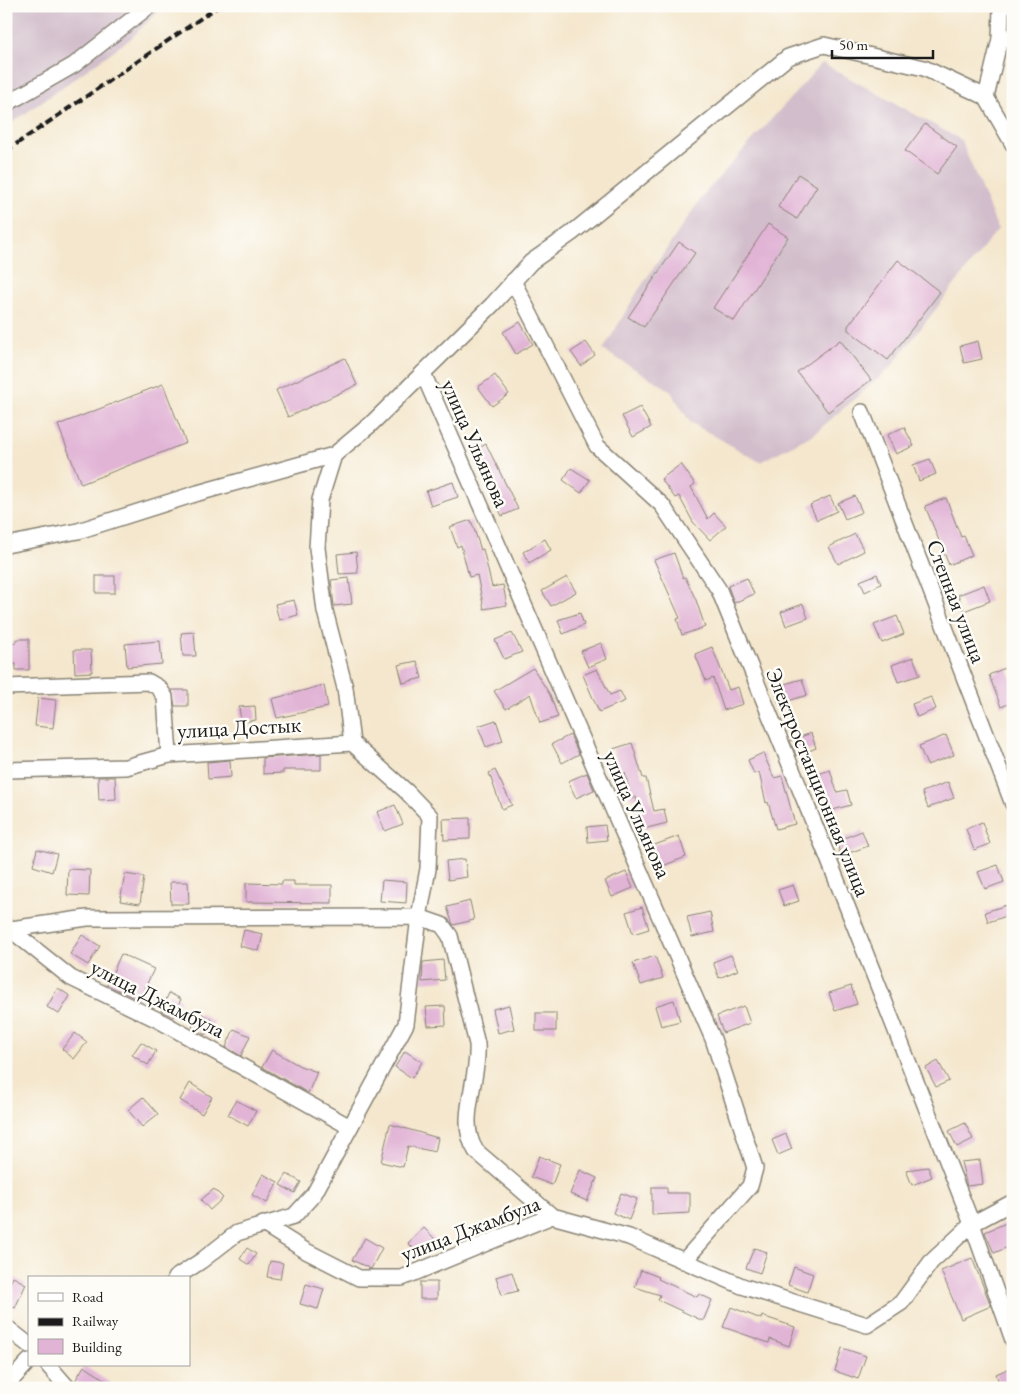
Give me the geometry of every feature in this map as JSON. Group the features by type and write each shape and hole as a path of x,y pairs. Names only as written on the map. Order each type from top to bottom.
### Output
{"street":[{"path":"6,104 74,65 149,6"},
{"path":"986,97 1006,39 1001,6"},
{"path":"6,545 78,531 198,493 334,455 370,425 531,262 572,233 788,56 824,45 924,68 986,97 1013,144"},
{"name":"Электростанционная улица","path":"513,282 597,446 662,505 719,590 972,1224 1013,1340"},
{"name":"улица Ульянова","path":"423,373 713,1039 755,1168 750,1186 684,1261"},
{"name":"Степная улица","path":"862,412 1013,804"},
{"path":"177,1276 201,1261 237,1233 294,1216 301,1209 314,1194 406,1024 419,917 428,869 430,816 406,791 352,743 346,688 325,611 317,548 320,500 334,455"},
{"name":"улица Достык","path":"6,687 149,682 159,688 165,697 169,755 352,743"},
{"path":"6,770 126,767 169,755"},
{"path":"8,927 87,918 419,917 442,925 450,936 477,1044 478,1058 467,1127 468,1140 476,1151 552,1216"},
{"name":"улица Джамбула","path":"8,927 71,978 160,1021 350,1127"},
{"path":"972,1224 1013,1202"},
{"name":"улица Джамбула","path":"263,1224 306,1251 359,1278 402,1278 552,1216 629,1236 742,1286 867,1325 901,1303 931,1262 972,1224"},
{"path":"6,1326 28,1344"},
{"path":"6,1386 28,1362"},
{"path":"49,1366 68,1388"}],"shaded area":[{"path":"6,6 164,6 130,39 6,127"},
{"path":"822,63 961,140 998,229 890,368 814,434 760,462 690,422 670,390 603,350 638,291 704,194"}],"building":[{"path":"925,124 957,147 937,174 905,151"},
{"path":"798,174 817,186 797,219 778,207"},
{"path":"768,224 788,237 734,321 713,308"},
{"path":"679,242 695,253 644,327 628,317"},
{"path":"898,260 940,292 888,360 848,330 848,326"},
{"path":"520,322 533,344 516,354 503,332"},
{"path":"840,340 871,380 828,412 797,372"},
{"path":"978,341 982,359 964,363 960,346"},
{"path":"586,342 595,355 581,366 571,352"},
{"path":"345,358 357,385 288,417 276,390"},
{"path":"495,375 509,394 492,406 478,387"},
{"path":"163,384 186,443 81,484 58,425"},
{"path":"640,407 651,427 633,437 622,416"},
{"path":"904,427 914,446 896,454 887,435"},
{"path":"486,444 518,509 502,516 472,452"},
{"path":"930,459 936,474 919,481 913,465"},
{"path":"681,464 695,484 691,487 708,519 714,513 726,526 710,540 693,522 679,496 675,498 661,479"},
{"path":"571,468 590,480 581,493 563,480"},
{"path":"453,482 458,497 431,506 426,491"},
{"path":"830,496 837,511 817,520 810,505"},
{"path":"855,496 862,512 845,519 838,503"},
{"path":"946,498 961,537 964,536 972,555 949,565 925,506"},
{"path":"471,520 481,550 483,549 492,587 503,585 507,605 484,609 477,575 469,577 461,545 457,547 450,527"},
{"path":"855,534 864,551 838,564 829,547"},
{"path":"545,539 551,550 529,563 523,552"},
{"path":"356,552 358,573 339,574 337,554"},
{"path":"674,553 683,578 685,577 696,600 705,627 682,635 677,619 680,618 654,560"},
{"path":"877,574 881,584 865,592 860,581"},
{"path":"96,576 115,576 115,593 96,593"},
{"path":"567,577 576,592 551,606 542,591"},
{"path":"349,578 352,604 334,606 331,580"},
{"path":"747,578 754,594 734,603 728,586"},
{"path":"984,585 990,601 964,611 958,595"},
{"path":"294,600 298,615 279,620 275,604"},
{"path":"803,604 808,618 786,626 781,612"},
{"path":"580,613 584,625 563,634 558,620"},
{"path":"897,616 904,634 882,643 874,625"},
{"path":"194,632 196,656 183,656 181,633"},
{"path":"512,633 522,652 504,659 495,640"},
{"path":"16,639 29,639 29,670 16,670 16,664 6,664 6,642 16,643"},
{"path":"160,641 162,664 127,667 125,644"},
{"path":"601,643 607,659 588,667 581,651"},
{"path":"712,647 729,690 738,687 743,704 724,710 713,678 706,681 695,654"},
{"path":"74,650 91,650 92,672 75,673"},
{"path":"913,657 920,675 898,682 892,665"},
{"path":"417,661 422,678 403,683 398,665"},
{"path":"1007,667 1013,681 1013,702 1001,707 989,675"},
{"path":"533,668 550,695 558,717 540,723 530,694 506,709 494,691"},
{"path":"597,669 610,695 620,691 625,701 599,712 583,675"},
{"path":"802,679 807,695 779,704 774,687"},
{"path":"324,685 328,707 277,718 272,699"},
{"path":"172,690 188,690 188,706 175,706"},
{"path":"931,697 936,709 917,717 912,704"},
{"path":"38,698 56,700 53,728 35,726"},
{"path":"255,706 256,720 241,722 239,707"},
{"path":"496,720 503,741 486,747 478,726"},
{"path":"811,733 816,748 797,756 790,741"},
{"path":"570,735 579,754 562,763 552,744"},
{"path":"946,735 954,755 927,765 919,746"},
{"path":"632,743 643,778 646,778 654,811 664,809 667,823 643,829 636,797 631,799 625,773 621,775 613,749"},
{"path":"763,753 774,778 782,776 795,824 776,829 768,802 766,803 759,772 754,774 748,760"},
{"path":"321,754 321,770 283,770 283,773 263,774 263,758"},
{"path":"230,760 231,777 208,779 207,762"},
{"path":"495,770 512,805 502,809 489,773"},
{"path":"830,770 837,792 847,790 851,805 829,811 823,790 818,792 812,776"},
{"path":"587,773 594,790 576,798 568,781"},
{"path":"98,777 115,777 116,799 99,800"},
{"path":"948,782 954,798 928,808 922,792"},
{"path":"395,805 403,824 385,831 377,812"},
{"path":"470,818 470,839 444,840 443,819"},
{"path":"982,822 990,844 974,850 966,829"},
{"path":"605,825 607,840 588,842 587,827"},
{"path":"862,831 868,846 841,856 836,841"},
{"path":"679,836 686,857 660,867 652,846"},
{"path":"37,849 57,854 52,872 33,866"},
{"path":"465,859 467,877 448,880 446,861"},
{"path":"998,865 1004,882 985,889 978,872"},
{"path":"68,869 90,870 89,896 67,895"},
{"path":"626,872 633,888 612,897 605,881"},
{"path":"125,874 144,877 140,904 120,901"},
{"path":"382,880 407,882 406,903 380,901"},
{"path":"282,881 294,881 294,885 332,885 332,903 246,902 246,883 282,884"},
{"path":"170,882 188,882 189,904 171,904"},
{"path":"793,885 799,901 784,906 778,890"},
{"path":"470,901 474,920 453,925 447,907"},
{"path":"1013,903 1013,914 988,922 985,912"},
{"path":"642,907 649,929 633,934 626,912"},
{"path":"710,912 714,932 692,937 687,917"},
{"path":"244,930 263,934 259,951 240,946"},
{"path":"82,935 100,946 88,965 70,954"},
{"path":"121,954 154,969 139,1000 107,985"},
{"path":"731,955 738,970 719,978 713,962"},
{"path":"655,956 663,978 641,985 633,963"},
{"path":"443,960 445,980 422,982 423,962"},
{"path":"851,986 857,1004 835,1011 829,993"},
{"path":"58,988 70,996 59,1014 47,1007"},
{"path":"169,993 181,999 173,1017 161,1011"},
{"path":"674,1000 680,1021 661,1026 655,1006"},
{"path":"509,1005 514,1029 498,1033 493,1009"},
{"path":"445,1006 446,1025 428,1026 426,1007"},
{"path":"744,1006 750,1023 723,1033 717,1016"},
{"path":"201,1013 214,1022 205,1035 192,1027"},
{"path":"536,1013 556,1013 556,1031 536,1031"},
{"path":"234,1029 250,1036 241,1056 226,1047"},
{"path":"75,1033 87,1042 74,1059 62,1049"},
{"path":"141,1042 156,1051 148,1065 132,1055"},
{"path":"272,1050 300,1066 317,1072 308,1093 262,1067"},
{"path":"405,1051 422,1062 412,1078 395,1067"},
{"path":"938,1061 949,1081 936,1087 926,1068"},
{"path":"190,1083 212,1097 202,1114 180,1100"},
{"path":"143,1097 158,1114 142,1127 128,1110"},
{"path":"236,1100 256,1111 248,1126 228,1115"},
{"path":"965,1123 973,1139 957,1147 949,1131"},
{"path":"390,1124 438,1138 435,1152 408,1146 403,1167 381,1162"},
{"path":"786,1134 792,1149 778,1155 772,1140"},
{"path":"539,1156 560,1164 552,1185 531,1177"},
{"path":"980,1160 983,1184 967,1186 961,1162"},
{"path":"928,1167 932,1177 912,1185 906,1170"},
{"path":"580,1170 597,1178 587,1201 570,1194"},
{"path":"263,1174 278,1182 267,1203 252,1195"},
{"path":"287,1174 301,1182 295,1193 280,1185"},
{"path":"652,1187 667,1187 667,1193 690,1193 690,1213 652,1215"},
{"path":"214,1189 223,1198 210,1210 201,1200"},
{"path":"621,1193 637,1199 629,1220 613,1213"},
{"path":"1013,1220 1013,1245 994,1253 985,1232"},
{"path":"424,1228 435,1239 419,1254 408,1243"},
{"path":"365,1238 382,1248 371,1269 352,1260"},
{"path":"247,1248 256,1254 249,1265 240,1259"},
{"path":"754,1248 767,1252 760,1273 746,1268"},
{"path":"972,1258 991,1306 961,1319 941,1271"},
{"path":"270,1261 283,1263 280,1279 267,1277"},
{"path":"794,1267 813,1274 807,1292 788,1285"},
{"path":"641,1270 659,1277 658,1279 697,1297 699,1294 712,1300 703,1321 658,1300 660,1295 635,1287"},
{"path":"512,1272 518,1291 502,1295 496,1277"},
{"path":"13,1277 26,1284 15,1308 6,1304 6,1291"},
{"path":"420,1282 437,1282 437,1299 420,1299"},
{"path":"306,1284 324,1289 318,1309 300,1304"},
{"path":"731,1307 761,1319 762,1316 795,1327 789,1346 770,1339 769,1343 723,1327"},
{"path":"842,1348 866,1356 858,1379 835,1371"},
{"path":"84,1366 118,1388 80,1388 75,1381"},
{"path":"1010,1368 1013,1388 1001,1388 996,1374"}],"railway":[{"path":"6,151 219,6"}]}
